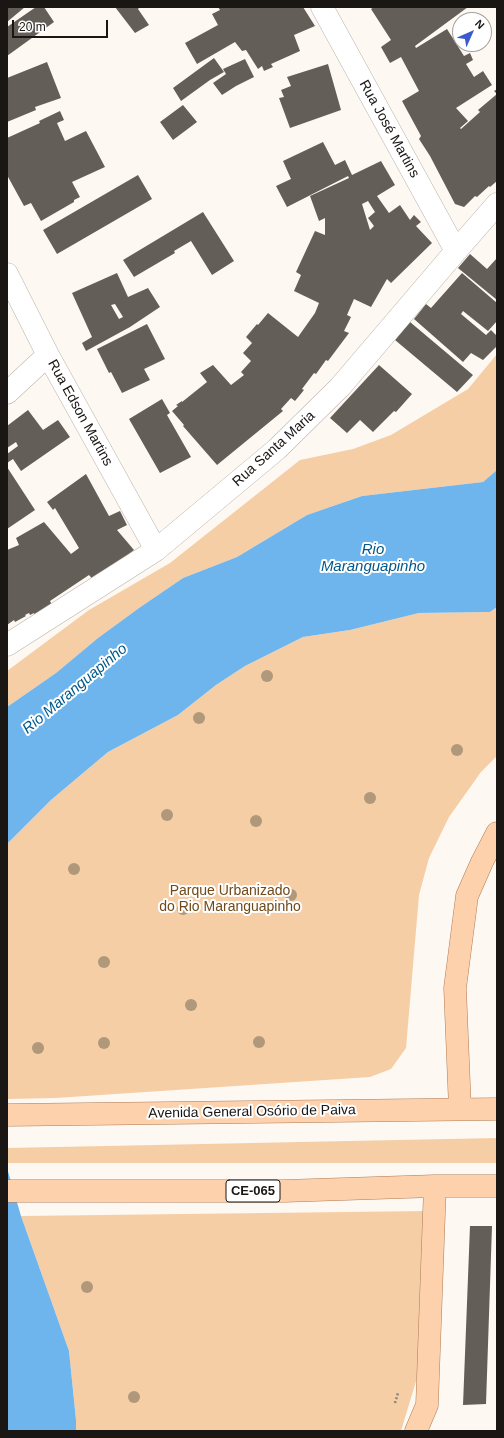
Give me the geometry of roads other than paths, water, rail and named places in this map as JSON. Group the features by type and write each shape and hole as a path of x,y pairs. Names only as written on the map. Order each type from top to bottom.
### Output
{"main road":[{"path":"460,1109 455,988 467,896 497,833"},
{"name":"Avenida General Osório de Paiva","path":"9,1115 497,1109"},
{"path":"416,1431 427,1405 435,1186"},
{"name":"CE-065","path":"8,1191 284,1191 435,1186 497,1186"}],"street":[{"name":"Rua José Martins","path":"322,7 456,250"},
{"name":"Rua Santa Maria","path":"7,645 156,550 277,449 335,392 497,204"},
{"name":"Rua Edson Martins","path":"7,274 48,355 156,550"},
{"path":"7,393 48,355"},
{"path":"427,1405 427,1431"}],"water":[{"name":"Rio Maranguapinho","path":"497,470 497,607 490,612 419,613 350,630 303,637 245,666 216,685 178,715 108,752 51,800 7,844 7,707 56,673 98,638 183,578 237,557 307,515 362,496 483,482"},
{"path":"7,1168 21,1216 69,1351 76,1431 7,1431"}],"park label":[{"name":"Parque Urbanizado do Rio Maranguapinho","path":"230,900"}]}
